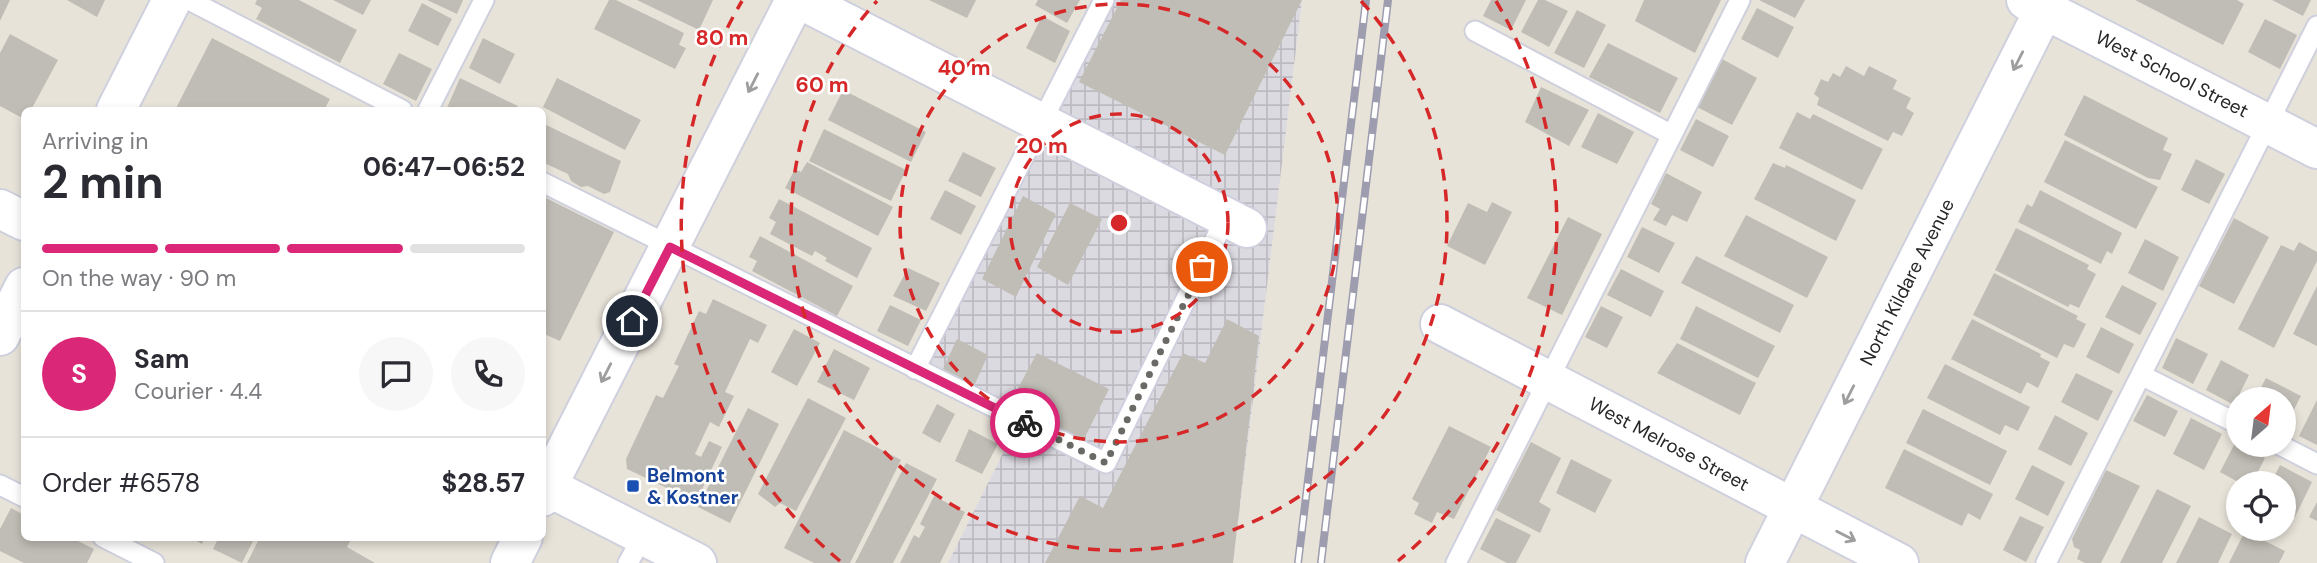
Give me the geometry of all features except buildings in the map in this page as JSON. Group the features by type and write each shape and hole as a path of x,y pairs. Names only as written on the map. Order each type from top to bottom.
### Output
{"street":[{"path":"118,107 172,0"},
{"path":"546,486 795,0"},
{"path":"801,0 1237,223"},
{"name":"West School Street","path":"2040,3 2317,149"},
{"name":"North Kildare Avenue","path":"1765,563 2040,3"},
{"path":"0,209 21,220"},
{"path":"0,336 21,293"},
{"name":"West Melrose Street","path":"1440,324 1899,563"},
{"path":"546,491 636,549 697,563"},
{"path":"510,563 521,541"}],"lane":[{"path":"189,0 396,107"},
{"path":"430,107 484,0"},
{"path":"915,369 1104,0"},
{"path":"1456,563 1740,0"},
{"path":"2046,563 2317,26"},
{"path":"1475,31 1672,135"},
{"path":"546,184 1106,463 1237,223"},
{"path":"2141,375 2226,418"},
{"path":"2296,453 2317,464"},
{"path":"0,485 21,496"},
{"path":"111,541 153,563"}],"shaded area":[{"path":"1114,0 1302,0 1233,563 948,563 1022,415 927,366"}],"railway":[{"path":"1298,563 1366,0"},
{"path":"1321,563 1388,0"}],"way so far":[{"path":"1025,423 1106,463 1202,267"}],"place":[{"name":"Belmont & Kostner","path":"633,486"}],"route":[{"path":"632,321 670,247 1025,423"}]}
